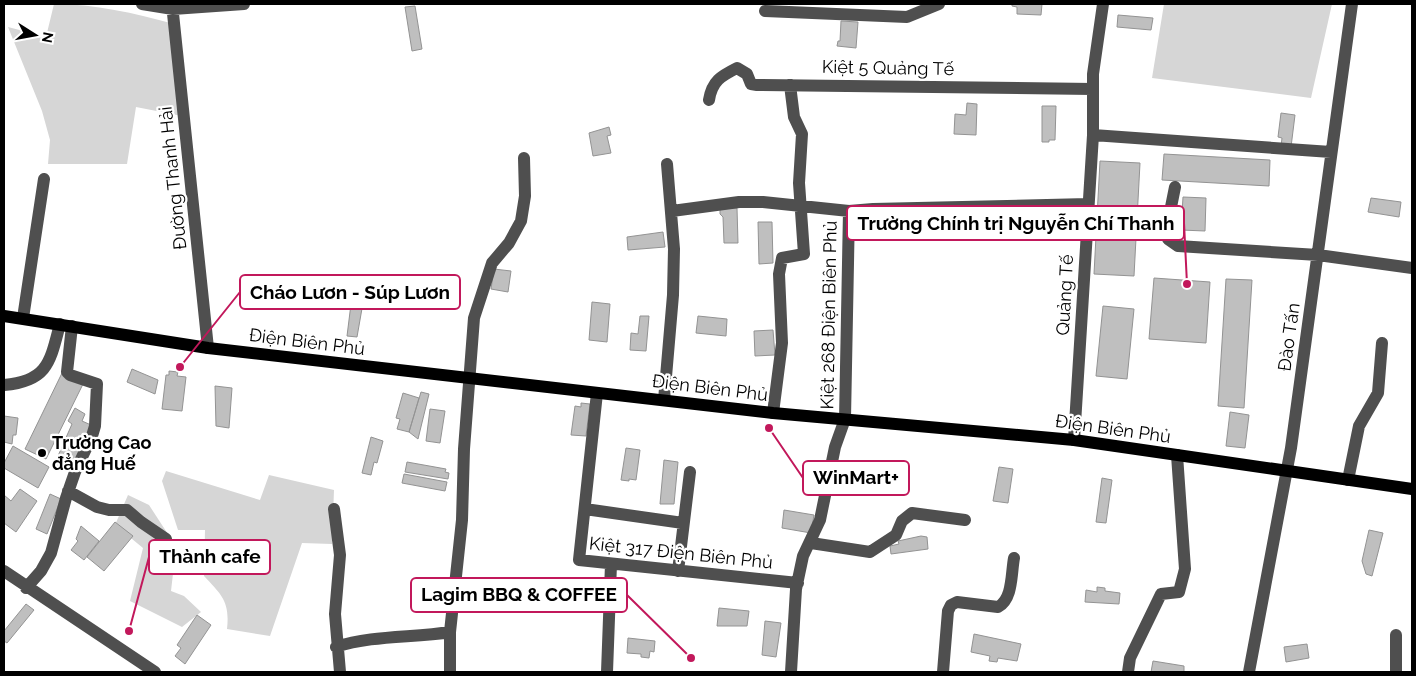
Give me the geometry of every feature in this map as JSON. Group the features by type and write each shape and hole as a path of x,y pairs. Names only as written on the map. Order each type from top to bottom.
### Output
{"main road":[{"name":"Điện Biên Phủ","path":"4,316 208,348 773,413 1074,440 1412,490"}],"street":[{"path":"142,4 173,6 244,4"},
{"path":"765,11 907,17 938,4"},
{"name":"Quảng Tế","path":"1074,440 1093,135 1093,89 1103,4"},
{"name":"Đào Tấn","path":"1249,672 1287,472 1352,4"},
{"name":"Đường Thanh Hải","path":"173,6 208,348"},
{"name":"Kiệt 5 Quảng Tế","path":"709,100 713,85 720,76 737,68 748,74 751,84 1093,89"},
{"path":"773,413 782,343 780,274 782,258 804,254 799,183 802,134 794,117 790,85"},
{"path":"1093,135 1331,152"},
{"path":"450,672 450,632 462,520 464,449 471,378 474,318 492,263 509,243 521,221 526,196 524,158"},
{"path":"664,400 673,295 674,249 667,164"},
{"path":"23,318 44,179"},
{"path":"1174,187 1167,227 1168,239 1178,246 1318,255 1412,268"},
{"path":"672,210 740,202 763,202 849,211 1088,204"},
{"name":"Kiệt 268 Điện Biên Phủ","path":"845,419 849,211"},
{"path":"4,385 21,383 36,377 46,369 66,325"},
{"path":"26,588 41,570 51,553 68,491 96,426 97,387 94,382 70,376 67,372 66,325"},
{"path":"1348,480 1359,426 1378,393 1382,343"},
{"name":"Kiệt 317 Điện Biên Phủ","path":"598,393 579,560 798,583"},
{"path":"791,672 798,583 804,556 820,520 834,447 845,419"},
{"path":"1128,672 1130,658 1161,594 1180,592 1185,569 1177,455"},
{"path":"678,571 690,472"},
{"path":"68,491 97,507 109,510 127,510 166,539"},
{"path":"334,509 340,555 335,614 336,646 340,672"},
{"path":"585,509 683,523"},
{"path":"811,543 870,552 896,535 902,521 912,513 965,520"},
{"path":"943,672 948,611 951,605 957,602 998,607 1004,604 1008,597 1014,558"},
{"path":"607,672 611,564"},
{"path":"4,571 26,588 155,672"},
{"path":"453,602 483,606 506,606"},
{"path":"336,646 360,641 426,636 450,632"},
{"path":"1396,635 1396,672"}],"shaded area":[{"path":"54,4 114,10 174,24 182,116 136,107 127,164 48,164 50,140 42,111 8,27 46,37"},
{"path":"1164,4 1332,4 1311,98 1152,78"},
{"path":"166,471 260,500 269,475 334,490 332,544 302,543 270,636 227,629 226,605 216,588 204,576 205,530 178,530 162,481"},
{"path":"128,495 149,505 175,545 194,554 191,567 174,565 171,591 184,596 201,612 182,627 130,601 143,548 115,525"}],"building":[{"path":"1012,4 1042,4 1041,15 1017,14 1017,7 1012,6"},
{"path":"415,6 422,49 412,51 405,7"},
{"path":"1118,15 1153,18 1151,30 1117,27"},
{"path":"841,21 858,22 856,48 837,46 838,41 840,41"},
{"path":"967,103 977,104 976,135 954,134 955,114 966,115"},
{"path":"1042,106 1056,106 1055,140 1049,140 1049,142 1042,142"},
{"path":"1281,113 1295,115 1291,147 1281,146 1282,138 1278,137"},
{"path":"609,127 611,135 607,136 611,153 593,156 589,133"},
{"path":"1164,154 1270,160 1269,186 1162,180"},
{"path":"1100,161 1140,163 1134,276 1094,274"},
{"path":"1183,197 1206,198 1205,231 1181,230"},
{"path":"1371,198 1401,202 1399,217 1368,212"},
{"path":"737,208 738,243 724,243 723,217 720,214 720,209"},
{"path":"758,222 772,222 773,263 759,264"},
{"path":"663,232 665,247 628,250 627,237"},
{"path":"494,269 511,271 508,292 491,289"},
{"path":"1154,278 1210,282 1206,343 1149,339"},
{"path":"1226,279 1252,280 1244,408 1218,406"},
{"path":"352,296 364,297 357,337 347,336"},
{"path":"592,302 610,304 607,342 589,340"},
{"path":"1103,306 1134,309 1127,379 1096,376"},
{"path":"640,316 649,316 646,351 630,350 631,333 638,334"},
{"path":"698,316 727,319 726,336 696,333"},
{"path":"773,330 775,355 755,356 754,331"},
{"path":"132,369 158,380 155,394 127,382"},
{"path":"63,371 84,382 46,459 25,449"},
{"path":"169,371 178,372 177,376 186,377 182,411 162,409 166,375 169,375"},
{"path":"215,386 232,388 229,428 216,426"},
{"path":"421,392 429,394 418,439 409,432"},
{"path":"403,393 419,398 409,432 397,429 400,419 396,418"},
{"path":"581,403 590,404 586,436 571,435 575,406 581,407"},
{"path":"75,408 85,414 82,421 91,425 71,472 54,465 72,424 68,421"},
{"path":"430,409 445,411 440,443 426,441"},
{"path":"1230,412 1249,415 1245,448 1226,446"},
{"path":"4,416 18,418 16,435 13,435 12,444 4,442"},
{"path":"371,437 383,441 377,463 374,462 371,475 362,473"},
{"path":"13,446 49,467 38,488 4,468 4,463"},
{"path":"626,448 640,450 636,480 621,480"},
{"path":"664,460 678,462 674,504 660,504"},
{"path":"407,462 446,469 445,472 449,473 448,479 405,472"},
{"path":"999,467 1013,469 1008,503 993,501"},
{"path":"404,474 447,482 445,491 402,483"},
{"path":"1102,478 1112,480 1106,523 1096,522"},
{"path":"20,489 37,501 16,532 4,523 4,495 11,501"},
{"path":"50,494 61,499 47,534 36,529"},
{"path":"784,510 814,515 811,533 782,528"},
{"path":"115,522 133,536 104,571 87,557"},
{"path":"81,526 99,541 84,560 71,550 78,541 76,539"},
{"path":"1369,530 1383,533 1372,576 1366,574 1362,561"},
{"path":"921,536 927,537 928,549 891,554 890,546 899,544 898,541"},
{"path":"1097,587 1105,588 1105,591 1120,593 1119,604 1085,602 1086,590 1097,592"},
{"path":"26,604 34,610 7,643 4,641 4,631"},
{"path":"719,608 749,611 747,626 717,626"},
{"path":"197,615 211,625 185,664 175,656 181,648 177,645"},
{"path":"765,621 781,623 776,657 762,655"},
{"path":"974,634 1021,644 1017,661 998,658 997,662 989,661 990,656 971,652"},
{"path":"628,638 655,641 654,652 650,651 649,658 641,657 641,654 627,653"},
{"path":"1307,644 1309,658 1286,662 1284,647"},
{"path":"1153,661 1184,666 1184,672 1151,672"}],"place":[{"name":"Trường Chính trị Nguyễn Chí Thanh","path":"1187,284"},
{"name":"Cháo Lươn - Súp Lươn","path":"180,367"},
{"name":"WinMart+","path":"769,428"},
{"name":"Trường Cao đẳng Huế","path":"42,453"},
{"name":"Thành cafe","path":"129,631"},
{"name":"Lagim BBQ & COFFEE","path":"691,658"}]}
